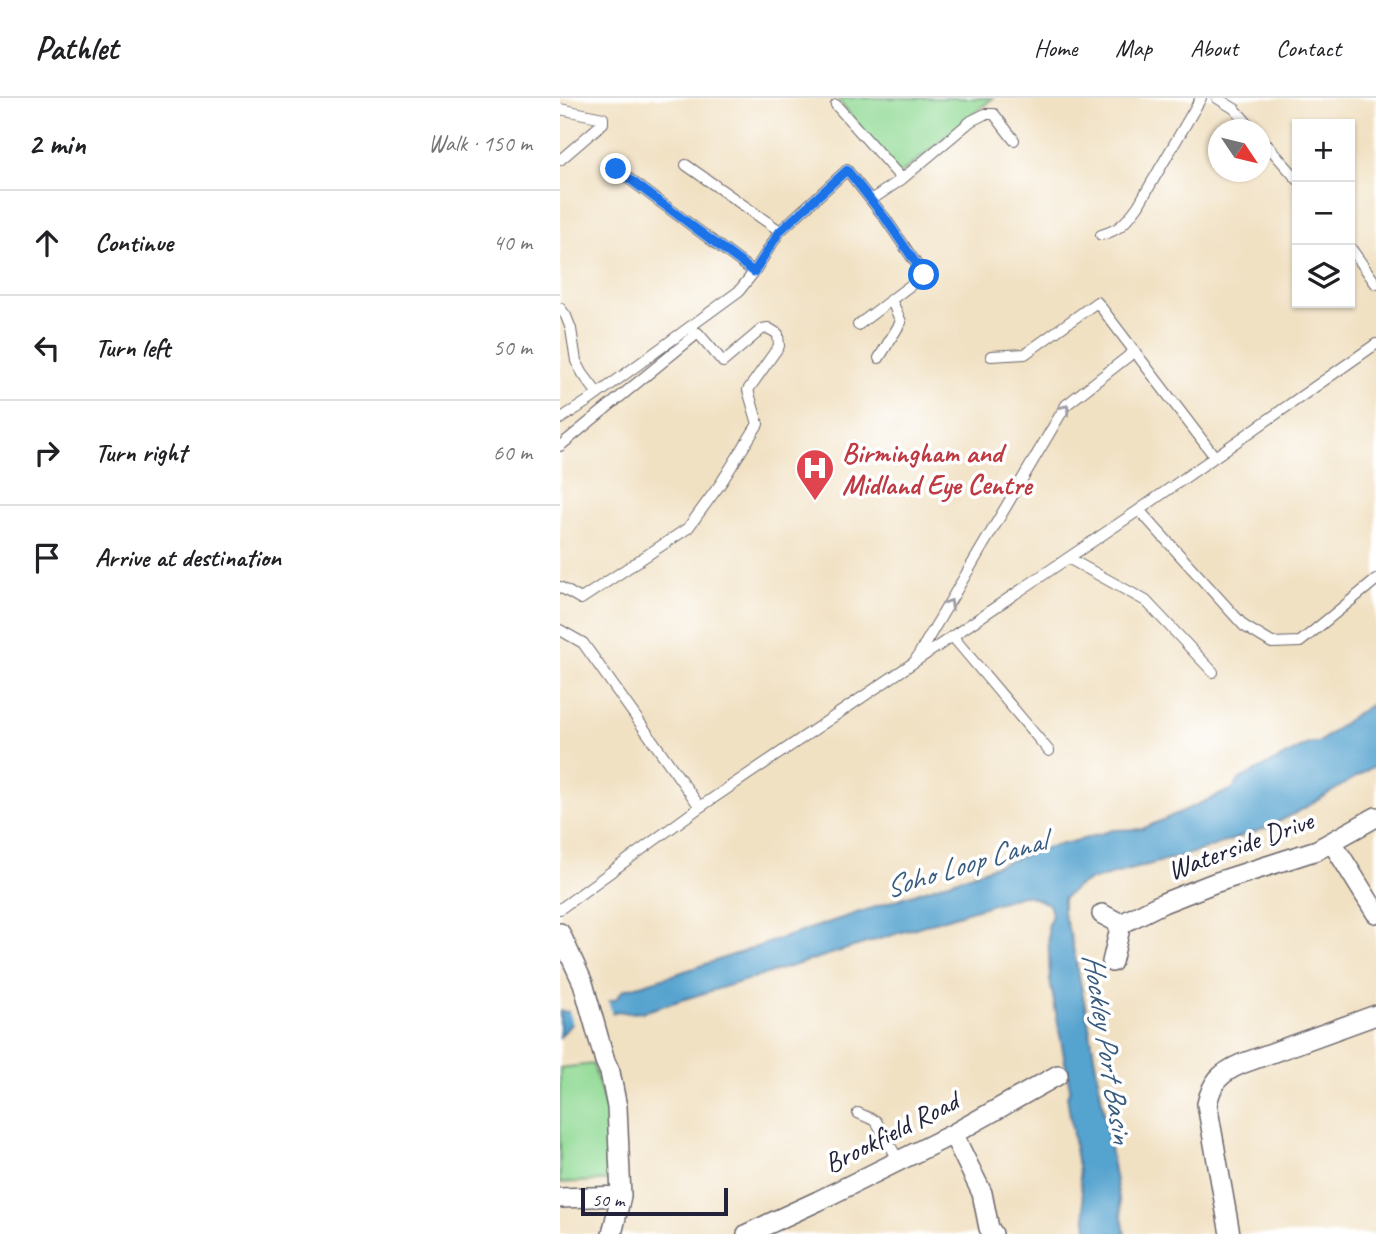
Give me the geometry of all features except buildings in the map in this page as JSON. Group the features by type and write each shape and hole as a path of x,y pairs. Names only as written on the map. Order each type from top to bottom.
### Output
{"street":[{"name":"Waterside Drive","path":"1121,924 1163,902 1317,850 1376,817"},
{"path":"1332,842 1376,913"},
{"path":"1102,914 1121,924 1112,962"},
{"path":"560,933 583,983 610,1072 617,1107 621,1196 612,1234"},
{"path":"1230,1234 1207,1104 1210,1090 1216,1080 1231,1068 1376,1015"},
{"name":"Brookfield Road","path":"747,1234 953,1134 1058,1075"},
{"path":"953,1134 982,1193 987,1232"},
{"path":"560,1198 621,1196"}],"lane":[{"path":"1101,235 1113,232 1126,222 1138,206 1201,98"},
{"path":"1217,98 1235,109 1244,119"},
{"path":"836,106 901,178"},
{"path":"560,109 603,118 603,122 560,160"},
{"path":"871,200 971,121 985,114 994,114 999,118 1014,140"},
{"path":"1271,149 1292,173"},
{"path":"686,165 780,231"},
{"path":"616,169 754,272"},
{"path":"560,419 739,291 780,231 847,170 924,275 858,325"},
{"path":"1355,254 1376,284"},
{"path":"879,358 901,322 890,300"},
{"path":"991,356 1025,354 1097,302 1215,457"},
{"path":"560,308 571,329 576,361 598,394"},
{"path":"560,446 698,333 723,362 762,329 768,328 778,334 779,346 748,390 758,424 721,484 688,528 581,599 560,587"},
{"path":"560,909 700,807 1139,510 1376,344"},
{"path":"914,663 1066,405 1135,351"},
{"path":"560,425 570,438"},
{"path":"1139,510 1244,626 1272,643 1300,642 1376,580"},
{"path":"1068,558 1146,601 1213,671"},
{"path":"560,629 583,643 700,807"},
{"path":"953,636 1049,751"},
{"path":"858,1113 876,1121 899,1161"}],"green space":[{"path":"839,98 993,98 899,175"},
{"path":"593,1064 608,1116 613,1180 560,1183 560,1068"}],"water":[{"path":"1376,702 1376,765 1269,827 1196,852 1088,881 1076,887 1063,899 1063,912 1088,1020 1125,1234 1084,1234 1087,1226 1067,1096 1070,1089 1050,980 1048,926 1052,914 1049,904 1029,896 1022,895 643,1012 618,1011 570,1025 560,1037 560,1011 567,1012 616,999 623,990 1049,847 1113,830 1142,829 1233,789 1240,779 1310,743 1318,743"}],"pier":[{"path":"608,998 612,1016 574,1028 568,1008"}],"place":[{"name":"Birmingham and Midland Eye Centre","path":"815,502"}],"route":[{"path":"616,169 754,272 780,231 847,170 885,218 924,275"}],"water label":[{"name":"Soho Loop Canal","path":"965,864"},
{"name":"Hockley Port Basin","path":"1108,1048"}]}
